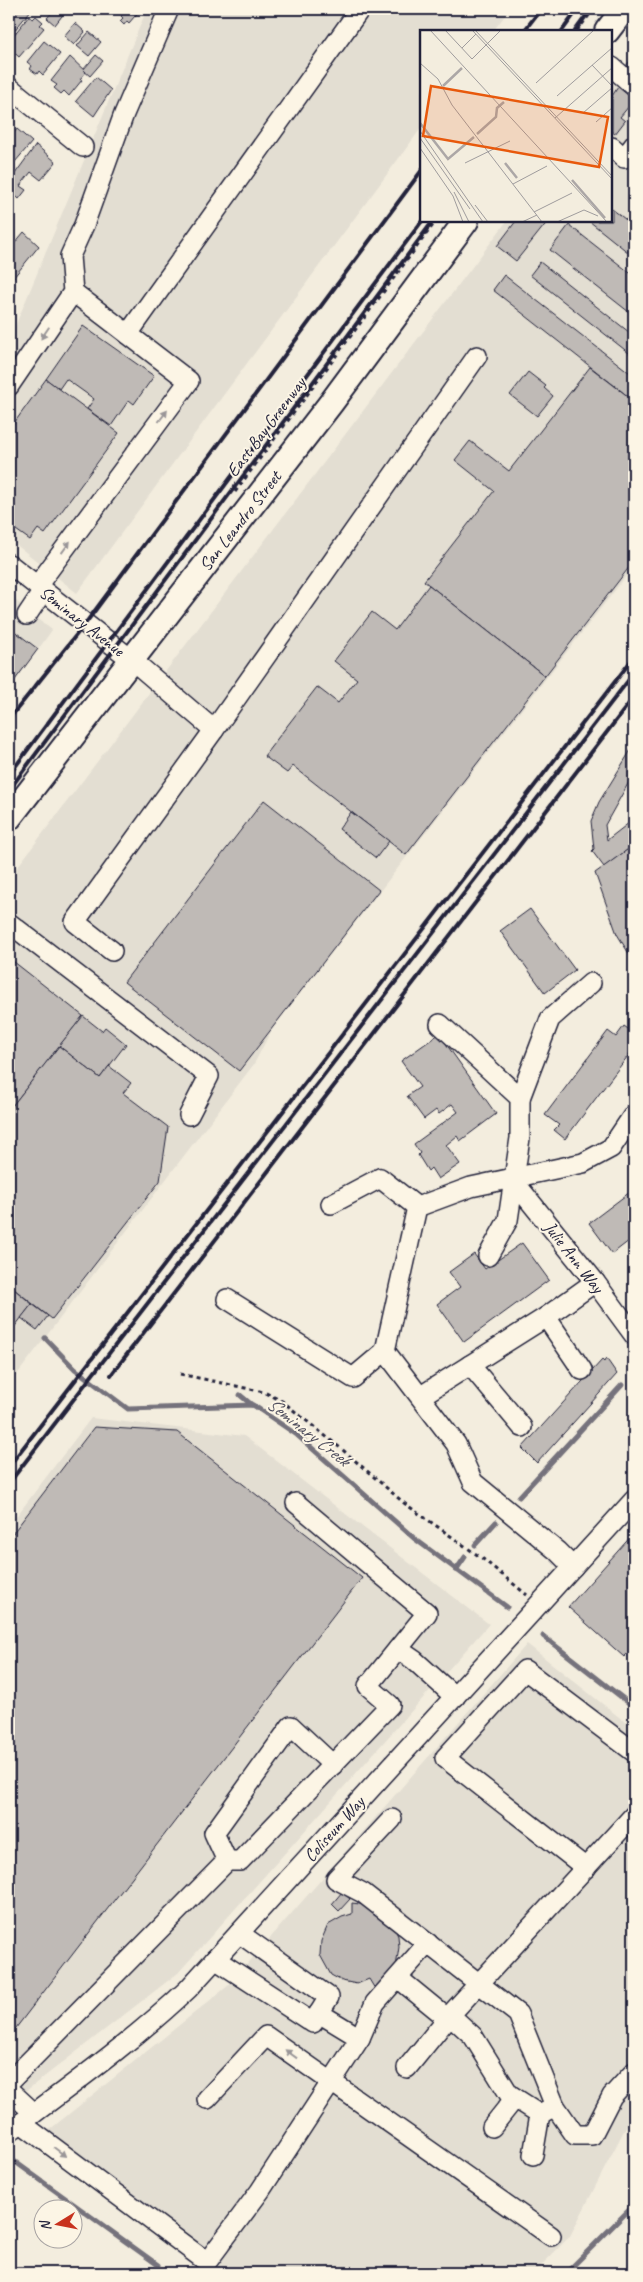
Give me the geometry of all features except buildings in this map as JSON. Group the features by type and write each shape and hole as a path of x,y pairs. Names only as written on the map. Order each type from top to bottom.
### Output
{"main road":[{"path":"608,30 624,9"},
{"name":"San Leandro Street","path":"9,818 331,404 465,222"}],"street":[{"path":"9,386 73,292 70,256 84,225 124,114 169,9"},
{"path":"128,334 360,9"},
{"path":"613,68 634,86"},
{"path":"9,87 83,147"},
{"path":"613,148 624,158 634,145"},
{"path":"27,615 40,589 189,381 73,292"},
{"path":"112,951 75,922 214,730 478,356"},
{"name":"Seminary Avenue","path":"9,564 132,660 214,730"},
{"path":"9,923 208,1076 189,1115"},
{"path":"488,1256 508,1220 512,1180 521,1128 520,1098 550,1019 591,983"},
{"path":"440,1024 520,1098"},
{"path":"417,1206 472,1187 512,1180 583,1163 612,1148 634,1114"},
{"path":"331,1204 380,1178 417,1206"},
{"name":"Julie Ann Way","path":"512,1180 595,1282 634,1335"},
{"path":"227,1299 353,1378 385,1351 417,1206"},
{"path":"421,1396 546,1318 595,1282"},
{"path":"546,1318 582,1370"},
{"path":"385,1351 456,1444 473,1482 557,1551 573,1568"},
{"path":"470,1365 522,1427"},
{"name":"Coliseum Way","path":"21,2123 151,2024 215,1959 634,1500"},
{"path":"9,2082 227,1861 240,1861 390,1706 368,1686 427,1613 296,1503"},
{"path":"398,1649 414,1660 455,1697"},
{"path":"586,1868 445,1758 525,1670 634,1752"},
{"path":"227,1861 214,1833 290,1726 333,1765"},
{"path":"407,2068 448,2017 634,1815"},
{"path":"392,1819 336,1879 363,1893 518,2014 548,2110 532,2155"},
{"path":"215,1959 313,2022 330,1997 239,1933"},
{"path":"9,2090 21,2123 207,2262 260,2191 360,2038 375,2003 428,1944"},
{"path":"398,1978 473,2036 509,2094 548,2110 575,2135 592,2135 612,2096 634,2072"},
{"path":"319,2013 360,2038"},
{"path":"206,2098 266,2036 551,2236"},
{"path":"492,2127 516,2098"}],"path":[{"path":"578,30 594,9"},
{"name":"East Bay Greenway","path":"230,498 435,222"},
{"path":"180,1374 264,1392 282,1401 404,1503 483,1559 538,1605"}],"shaded area":[{"path":"147,9 510,9 494,30 420,30 420,130 77,593 9,539 9,341"},
{"path":"634,53 634,566 272,1029 254,1064 9,1385 9,878 506,222 613,222 613,82"},
{"path":"9,595 52,630 9,690"},
{"path":"91,1418 244,1436 489,1624 178,1973 9,2104 9,1526"},
{"path":"527,1644 634,1729 634,2111 570,2236 534,2273 211,2273 33,2143 229,1985"}],"waterway":[{"name":"Seminary Creek","path":"45,1338 75,1369 128,1409 253,1405 297,1435 415,1539 507,1607"},
{"path":"519,1497 622,1385"},
{"path":"240,1395 252,1405"},
{"path":"475,1545 496,1522"},
{"path":"456,1570 465,1557"},
{"name":"Seminary Creek","path":"543,1636 634,1707"},
{"path":"14,2161 158,2265"},
{"path":"566,2273 634,2205"}],"railway":[{"path":"525,30 541,9"},
{"path":"563,30 578,9"},
{"path":"576,30 591,9"},
{"path":"9,719 85,624 420,173"},
{"path":"9,775 421,222"},
{"path":"9,790 432,222"},
{"path":"9,1466 634,657"},
{"path":"9,1483 634,673"},
{"path":"111,1375 634,697"}]}
